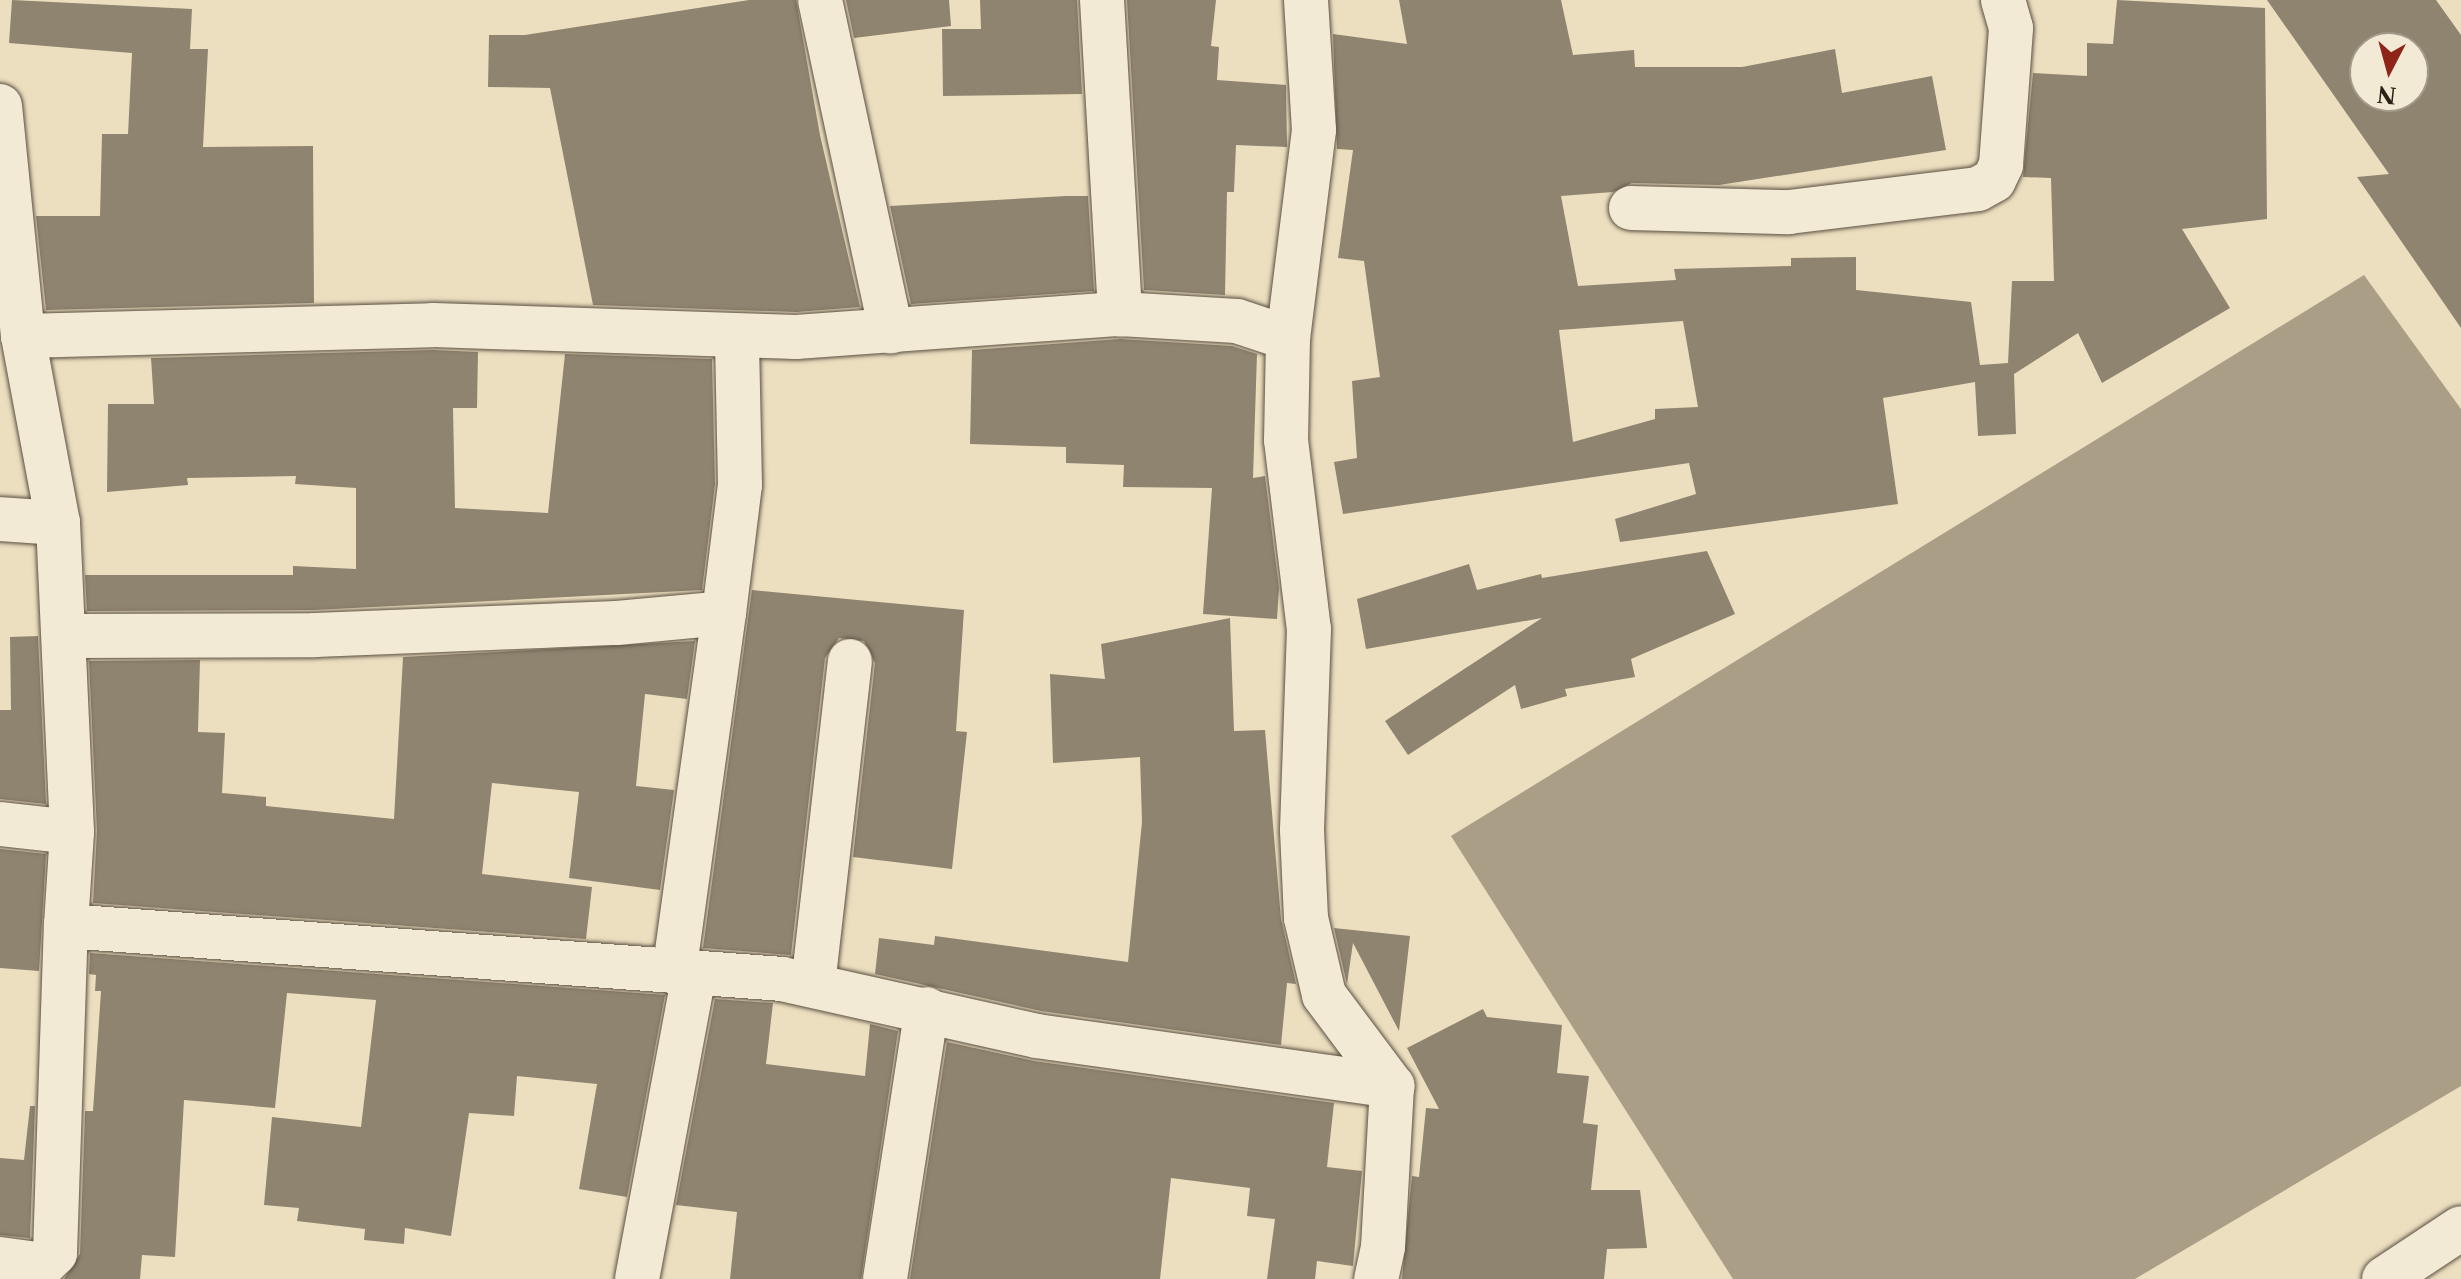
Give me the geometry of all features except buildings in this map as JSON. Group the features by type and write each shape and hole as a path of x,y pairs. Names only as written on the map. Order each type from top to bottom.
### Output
{"street":[{"path":"820,0 891,331"},
{"path":"1102,0 1120,314"},
{"path":"1306,0 1314,130 1288,338 1286,440 1309,629 1302,830 1306,918 1324,995 1392,1086 1383,1247 1376,1279"},
{"path":"1631,208 1789,212 1978,189 1994,180 2001,165 2011,28 2003,0"},
{"path":"0,106 1,158 23,336 58,523 72,832 55,1253 43,1265 0,1259"},
{"path":"23,336 433,325 737,336 891,331 1120,314 1237,321 1288,338"},
{"path":"637,1279 684,973 740,485 737,336"},
{"path":"0,519 58,523"},
{"path":"65,636 315,635 617,623 724,613"},
{"path":"813,985 850,661"},
{"path":"0,824 72,832"},
{"path":"66,926 813,985 1037,1036 1392,1086"},
{"path":"885,1279 927,1009"},
{"path":"2384,1279 2461,1228"}],"shaded area":[{"path":"2364,275 2461,409 2461,1086 2135,1279 1733,1279 1451,836"}]}
